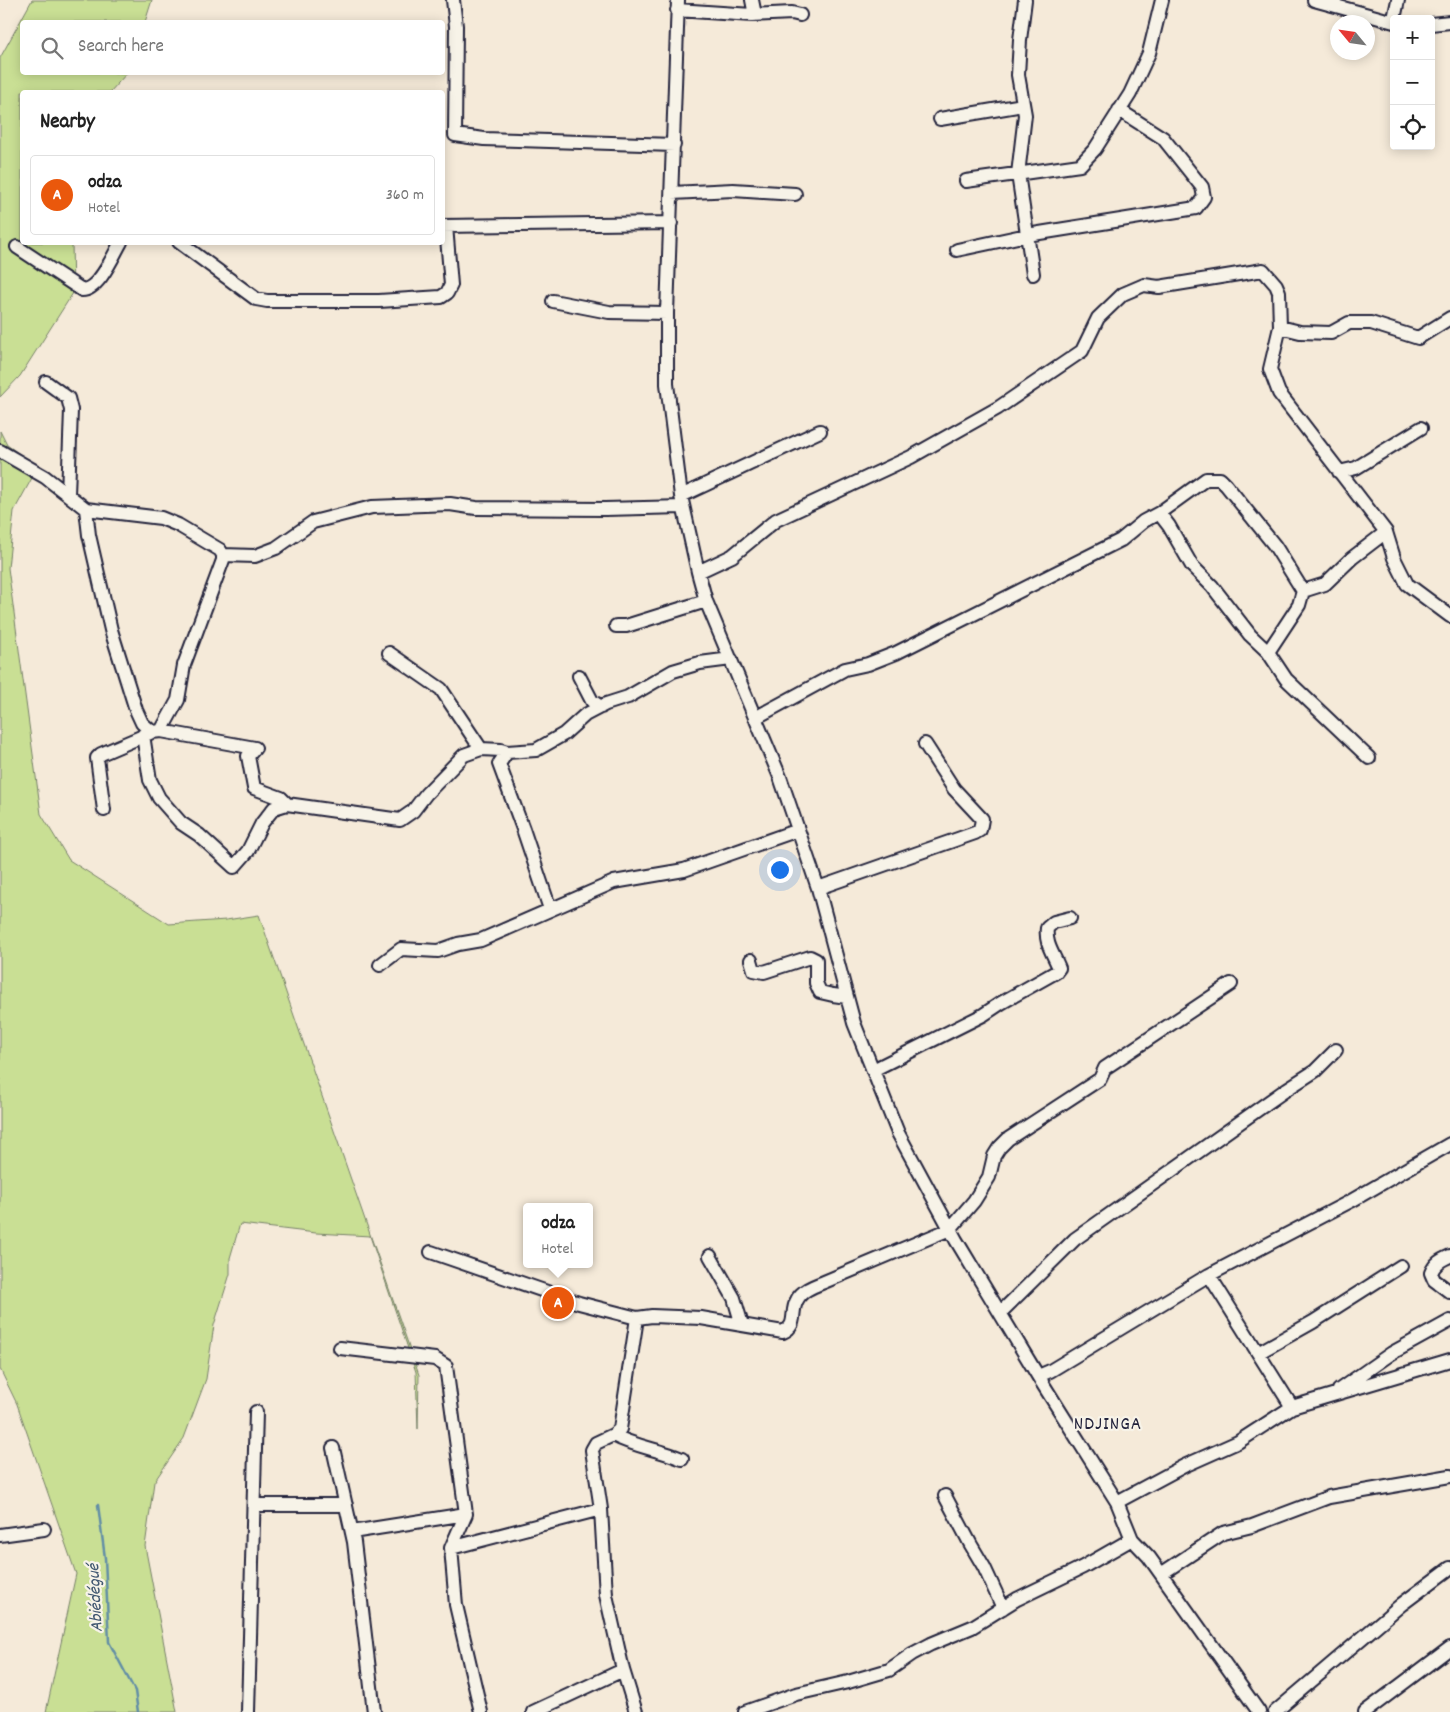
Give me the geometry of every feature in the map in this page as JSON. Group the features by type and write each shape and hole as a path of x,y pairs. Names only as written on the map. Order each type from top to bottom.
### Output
{"street":[{"path":"453,0 456,26 455,135 484,139 674,145"},
{"path":"752,0 755,14"},
{"path":"1025,0 1018,75 1025,115 1018,174 1033,274"},
{"path":"966,181 1080,165 1095,149 1130,94 1149,53 1162,0"},
{"path":"1314,0 1390,19"},
{"path":"1395,15 1398,0"},
{"path":"800,15 792,13 755,14 677,5 674,145 667,313 668,384 682,502 698,572 706,601 780,777 818,888 854,1023 898,1133 950,1229 1000,1313 1118,1502 1132,1539 1149,1557 1259,1712"},
{"path":"1435,24 1450,22"},
{"path":"940,119 1023,105"},
{"path":"958,250 1027,236 1196,208 1204,197 1202,186 1163,138 1119,110"},
{"path":"672,194 733,190 795,194"},
{"path":"445,226 671,223"},
{"path":"182,245 256,299 267,301 397,300 441,297 447,293 451,284 445,234"},
{"path":"18,247 82,290 88,290 97,284 120,245"},
{"path":"698,572 732,556 776,520 911,457 998,408 1082,351 1098,318 1123,294 1144,285 1159,287 1264,270 1279,292 1280,327 1270,369 1279,393 1386,532 1394,558 1407,584 1450,616"},
{"path":"553,301 609,312 667,313"},
{"path":"1280,327 1300,332 1331,333 1349,323 1371,323 1418,338 1450,318"},
{"path":"46,382 68,398 71,410 68,495"},
{"path":"1339,472 1356,468 1421,428"},
{"path":"223,555 255,556 276,548 313,522 372,507 450,504 476,508 605,509 682,502 820,431"},
{"path":"0,452 44,477 86,508 161,518 178,525 220,550 223,555 223,560 184,665 178,700 152,733 100,754 97,758 104,810"},
{"path":"755,718 845,669 868,664 896,653 1105,549 1121,540 1144,521 1159,513 1206,478 1220,479 1275,546 1303,592 1299,605 1268,652"},
{"path":"86,508 89,535 113,638 142,723 152,733 255,748 248,756 254,788 281,798 287,804"},
{"path":"1159,513 1169,526 1192,566 1212,586 1250,635 1268,652 1286,679 1369,758"},
{"path":"1303,592 1324,584 1352,558 1386,532"},
{"path":"616,626 626,626 706,601"},
{"path":"390,653 441,690 481,749"},
{"path":"152,733 150,780 159,798 182,823 199,835 234,867 248,851 262,823 274,808 287,804 400,820 413,811 426,794 464,756 481,749 507,752 536,750 564,734 585,715 600,707 628,697 673,671 700,663 731,659"},
{"path":"579,676 592,701 600,707"},
{"path":"818,888 975,834 980,830 982,819 954,789 925,744"},
{"path":"507,752 499,764 550,908"},
{"path":"380,964 401,949 438,951 458,944 481,940 550,908 614,882 684,870 798,830"},
{"path":"873,1070 983,1015 1056,972 1059,968 1054,954 1047,943 1046,928 1054,922 1070,918"},
{"path":"751,960 754,970 764,972 810,957 816,960 816,983 820,992 847,997"},
{"path":"431,1252 579,1303 637,1318 652,1316 701,1318 783,1332 792,1325 796,1300 804,1292 950,1229 974,1201 990,1177 994,1156 998,1148 1008,1139 1100,1079 1105,1068 1232,984"},
{"path":"1000,1313 1075,1239 1315,1071 1336,1050"},
{"path":"1041,1380 1043,1374 1209,1275 1351,1201 1450,1144"},
{"path":"710,1256 734,1298 742,1325"},
{"path":"1450,1256 1438,1262 1431,1273 1434,1280 1450,1292"},
{"path":"1258,1352 1313,1322 1401,1266"},
{"path":"1209,1275 1292,1407"},
{"path":"636,1712 606,1595 600,1509 592,1450 596,1442 613,1436 620,1429 637,1318"},
{"path":"1331,1396 1392,1353 1450,1321"},
{"path":"340,1348 435,1359 446,1366 466,1514 451,1548 456,1605 481,1712"},
{"path":"1118,1502 1184,1466 1238,1442 1292,1407 1450,1360"},
{"path":"248,1712 256,1412"},
{"path":"613,1436 626,1442 666,1452 682,1459"},
{"path":"333,1448 352,1532 374,1712"},
{"path":"1161,1574 1223,1533 1252,1526 1330,1497 1450,1476"},
{"path":"944,1496 984,1567 1002,1608"},
{"path":"254,1505 346,1505"},
{"path":"451,1548 600,1509"},
{"path":"352,1532 466,1514"},
{"path":"0,1535 44,1529"},
{"path":"744,1712 796,1694 889,1670 924,1647 972,1627 1049,1582 1083,1568 1132,1539"},
{"path":"1276,1712 1402,1604 1450,1568"},
{"path":"1365,1712 1450,1648"},
{"path":"532,1712 624,1670"}],"green space":[{"path":"32,0 152,0 146,20 21,20"},
{"path":"20,22 20,75 125,75 112,90 20,90 20,245 72,245 73,293 20,376 0,397 0,58"},
{"path":"0,431 7,445 38,467 14,511 8,568 41,814 69,860 169,924 226,920 259,915 419,1375 418,1429 416,1372 370,1236 316,1233 240,1224 230,1258 230,1274 214,1325 206,1379 184,1438 154,1482 145,1546 177,1712 46,1712 76,1574 17,1404 0,1369"}],"waterway":[{"name":"Abiédégué","path":"98,1505 105,1558 109,1642 135,1691 138,1712"}],"place":[{"name":"odza","path":"558,1303"}],"district":[{"name":"NDJINGA","path":"1108,1422"}]}
